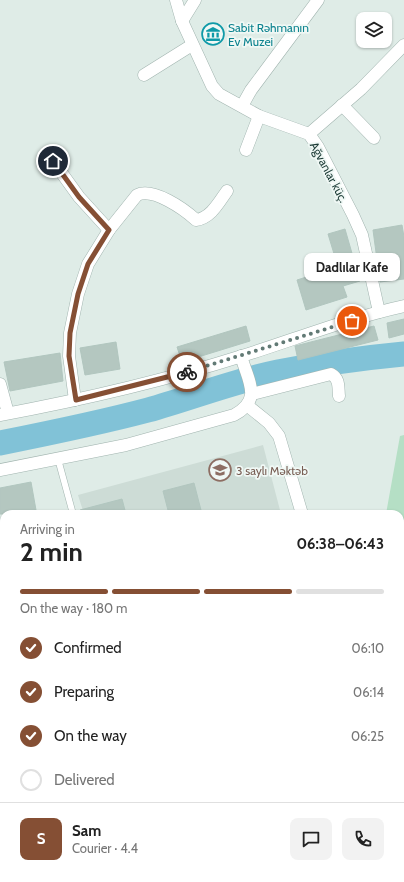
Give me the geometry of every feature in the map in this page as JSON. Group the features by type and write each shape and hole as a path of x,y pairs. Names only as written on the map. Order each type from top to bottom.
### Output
{"street":[{"name":"Ağvanlar küç.","path":"176,0 182,21 192,45 212,86 219,94 259,116 309,134 318,148 353,215 362,236 379,312"},
{"path":"182,21 195,0"},
{"path":"242,106 251,90 318,0"},
{"path":"144,75 192,45"},
{"path":"309,134 360,89 404,45"},
{"path":"342,105 374,138"},
{"path":"246,150 259,116"},
{"path":"53,161 79,197 109,230"},
{"path":"76,400 69,356 70,333 78,294 88,264 109,230 137,195 143,192 153,193 173,203 186,210 196,220 202,219 210,214 227,191"},
{"path":"0,384 4,414 76,400 163,379 379,312 404,306"},
{"path":"0,470 126,445 234,415 248,406 252,394 241,356"},
{"path":"252,394 331,374 336,376 339,396"},
{"path":"248,406 269,423 279,436 301,510"}],"lane":[{"path":"58,459 72,510"}],"shaded area":[{"name":"3 saylı Məktəb","path":"263,445 280,510 83,510 78,495"}],"green space":[{"path":"404,435 404,510 387,510 400,436"}],"building":[{"path":"402,225 404,237 404,279 380,282 373,230"},
{"path":"345,229 360,281 343,286 347,297 306,310 297,280 338,267 328,234"},
{"path":"404,319 404,334 389,338 387,323"},
{"path":"246,326 250,341 182,362 177,347"},
{"path":"374,326 378,340 298,360 295,346"},
{"path":"116,342 120,369 85,375 80,348"},
{"path":"60,353 63,381 10,391 4,362"},
{"path":"31,482 36,510 0,510 0,488"},
{"path":"194,483 201,510 168,510 163,491"},
{"path":"122,499 125,510 80,510"}],"waterway":[{"path":"0,443 130,415 245,380 278,372 309,366 404,354"}],"way so far":[{"path":"187,372 352,321"}],"place":[{"name":"Sabit Rəhmanın Ev Muzei","path":"213,34"},
{"name":"Dadlılar Kafe","path":"352,321"},
{"name":"3 saylı Məktəb","path":"220,470"}],"route":[{"path":"53,161 79,197 109,230 88,264 78,294 70,333 69,356 76,400 187,372"}]}
